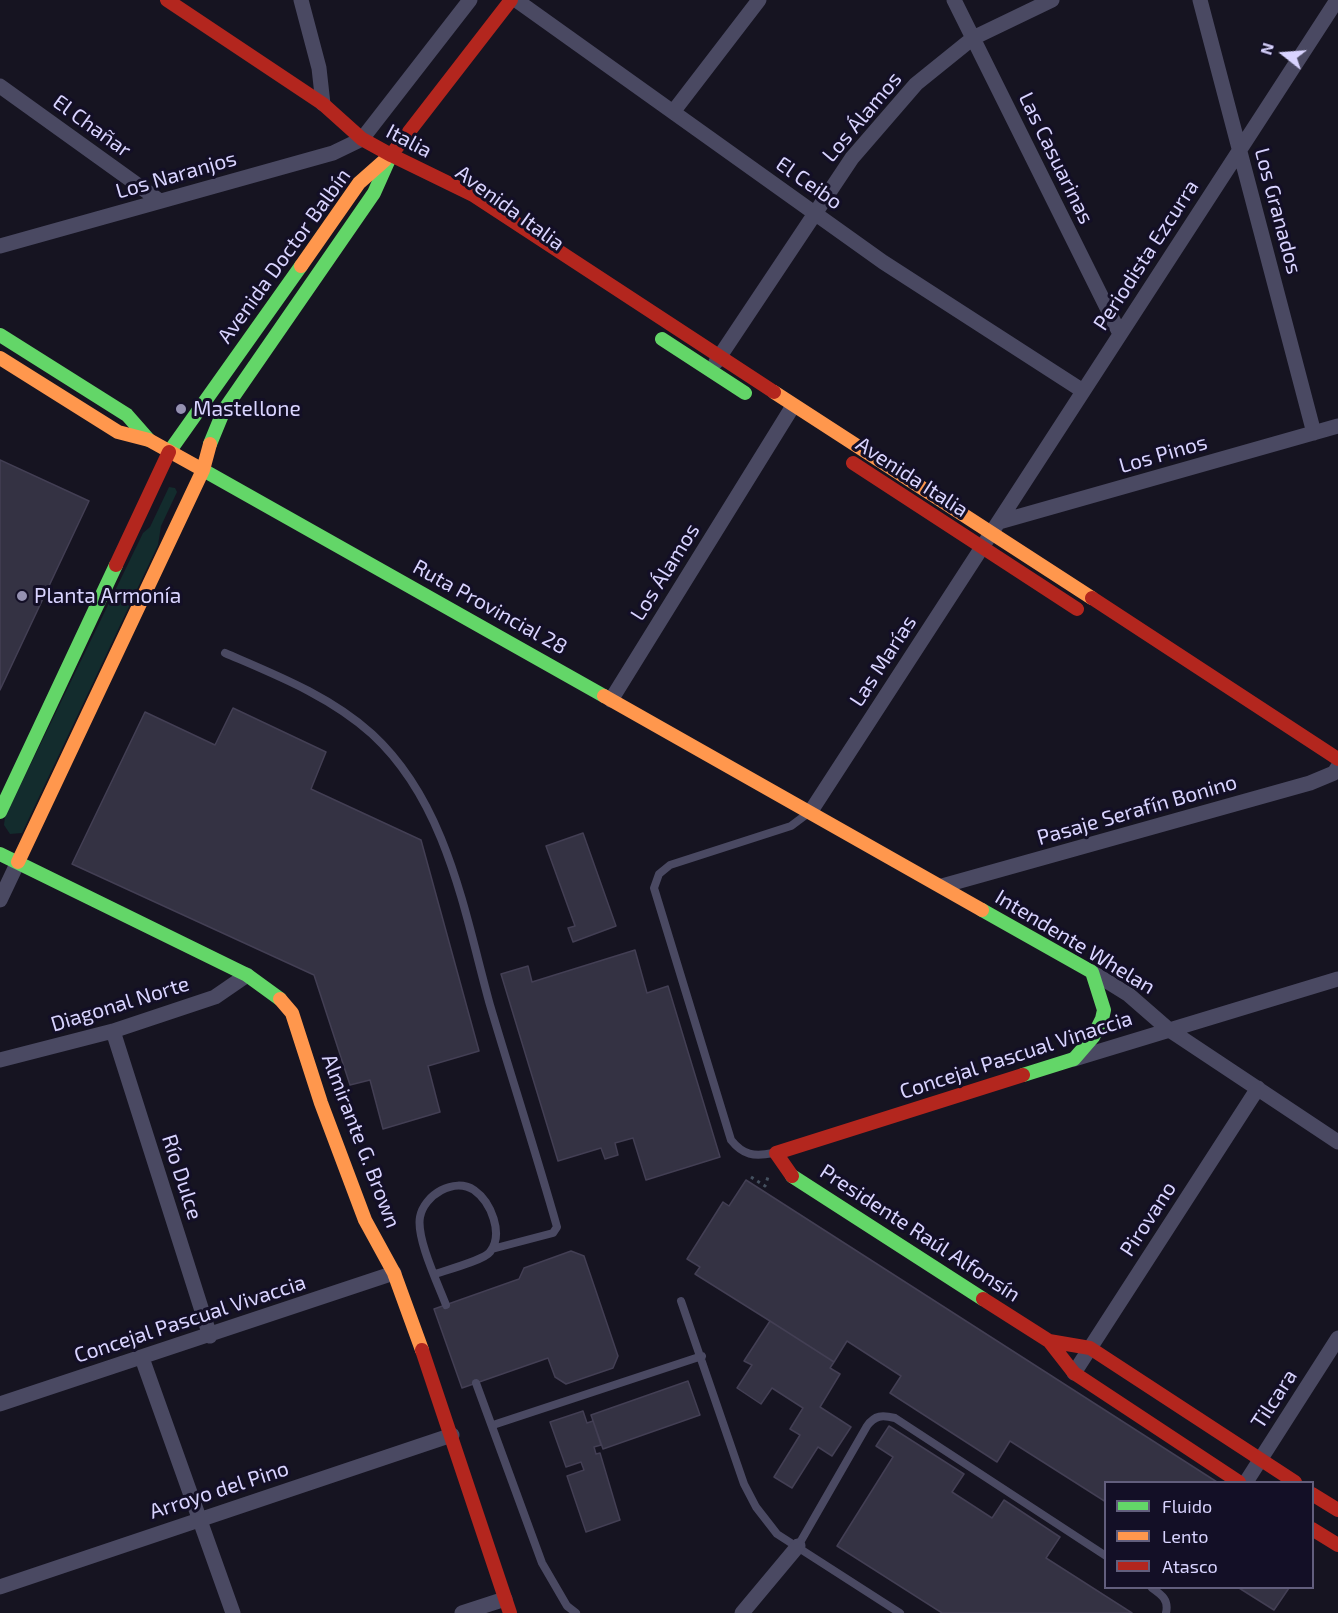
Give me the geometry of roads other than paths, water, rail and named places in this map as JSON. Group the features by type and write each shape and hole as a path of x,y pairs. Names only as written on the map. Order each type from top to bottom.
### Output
{"main road":[{"path":"167,0 323,104 362,140"},
{"path":"391,155 511,0"},
{"name":"Italia","path":"362,140 435,179"},
{"name":"Avenida Doctor Balbín","path":"0,812 169,452 359,183 391,155"},
{"name":"Avenida Doctor Balbín","path":"18,862 203,470 212,436 224,410 374,193 391,155"},
{"name":"Avenida Italia","path":"435,179 464,206 483,219"},
{"name":"Avenida Italia","path":"435,179 473,195 719,358 787,415 995,529 1334,768"},
{"path":"652,332 757,400"},
{"path":"0,335 127,415 149,440"},
{"path":"0,358 118,432 149,440"},
{"name":"Ruta Provincial 28","path":"149,440 811,811"},
{"name":"Avenida Italia","path":"842,456 1092,619"},
{"name":"Intendente Whelan","path":"811,811 1092,972"},
{"name":"Almirante G. Brown","path":"0,854 248,975 275,993 292,1013 321,1103 365,1220 394,1273 452,1436 508,1606"},
{"path":"1074,1059 1101,1027 1104,1013 1104,999 1092,972"},
{"name":"Concejal Pascual Vinaccia","path":"776,1153 1074,1059"},
{"name":"Presidente Raúl Alfonsín","path":"776,1153 790,1175 1049,1341 1074,1373 1237,1481"},
{"name":"Presidente Raúl Alfonsín","path":"1049,1341 1090,1348 1293,1481"},
{"path":"1314,1495 1338,1510"},
{"path":"1314,1530 1338,1545"}],"street":[{"path":"301,0 319,68 323,104"},
{"path":"362,140 470,0"},
{"name":"El Ceibo","path":"516,0 883,262 1083,391"},
{"path":"673,112 759,0"},
{"name":"Las Casuarinas","path":"954,0 1120,334"},
{"name":"Los Álamos","path":"711,371 814,212 852,158 916,84 973,39 1052,0"},
{"name":"Los Granados","path":"1200,0 1314,433"},
{"name":"Periodista Ezcurra","path":"995,529 1337,0"},
{"name":"El Chañar","path":"0,86 160,201"},
{"name":"Los Naranjos","path":"0,246 333,153 362,140"},
{"name":"Los Álamos","path":"611,700 787,415"},
{"name":"Los Pinos","path":"995,529 1338,426"},
{"name":"Las Marías","path":"811,811 995,529"},
{"name":"Pasaje Serafín Bonino","path":"942,886 1310,783 1334,768"},
{"path":"0,900 18,862"},
{"name":"Intendente Whelan","path":"1092,972 1129,995 1168,1029 1338,1142"},
{"name":"Diagonal Norte","path":"0,1060 113,1031 215,997 248,975"},
{"name":"Concejal Pascual Vinaccia","path":"1074,1059 1338,978"},
{"name":"Río Dulce","path":"113,1031 210,1336"},
{"name":"Pirovano","path":"1074,1373 1258,1088"},
{"name":"Concejal Pascual Vivaccia","path":"0,1404 394,1273"},
{"name":"Tilcara","path":"1247,1481 1338,1338"},
{"path":"142,1358 233,1613"},
{"name":"Arroyo del Pino","path":"0,1587 452,1436"},
{"path":"742,1613 798,1546"},
{"path":"462,1613 508,1606"}],"lane":[{"path":"225,653 286,679 346,711 374,735 411,780 431,815 463,901 557,1227 553,1233 492,1249"},
{"path":"776,1153 757,1156 740,1152 731,1140 654,888 659,874 670,865 791,826 811,811"},
{"path":"435,1274 489,1254 492,1249 496,1232 490,1209 473,1190 460,1186 436,1192 427,1201 420,1217 422,1237 435,1274 446,1305"},
{"path":"681,1301 702,1356 744,1484 770,1526 900,1613"},
{"path":"494,1425 702,1356"},
{"path":"476,1383 494,1425 542,1563 567,1606 576,1613"},
{"path":"798,1546 867,1426 872,1419 882,1415 895,1418 1104,1555"},
{"path":"1154,1589 1165,1598 1168,1606 1166,1613"}],"place":[{"name":"Mastellone","path":"181,409"},
{"name":"Planta Armonía","path":"22,596"}]}
